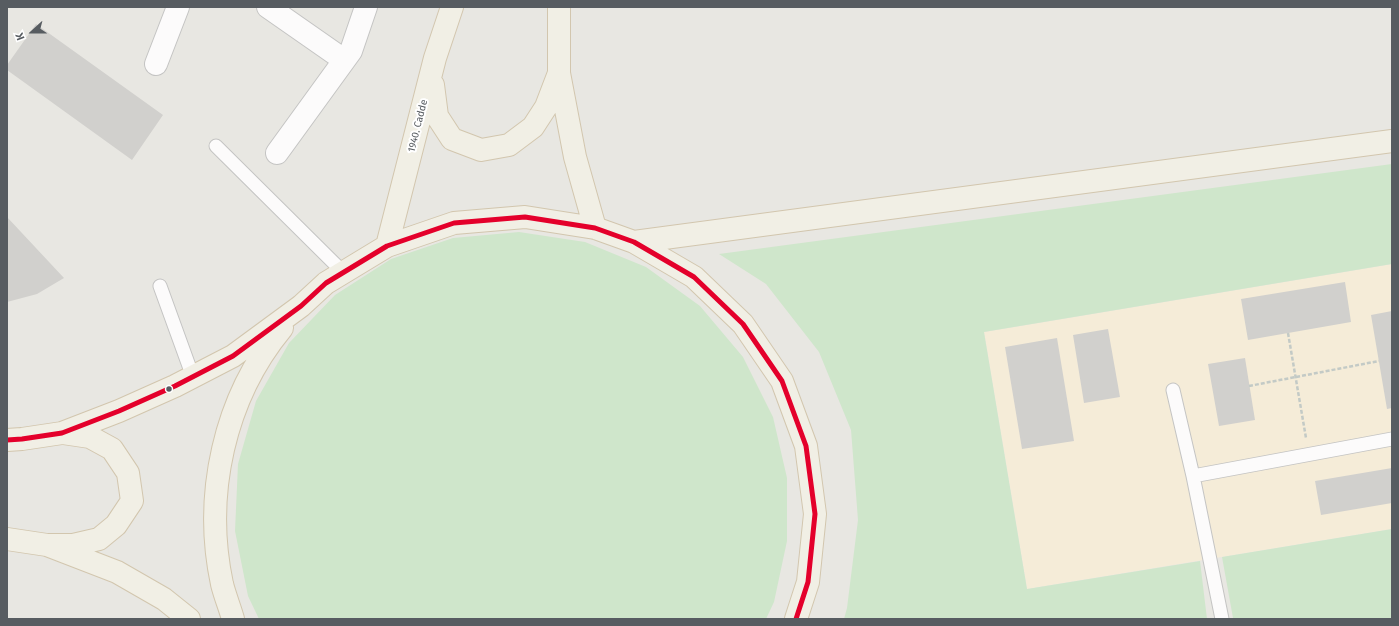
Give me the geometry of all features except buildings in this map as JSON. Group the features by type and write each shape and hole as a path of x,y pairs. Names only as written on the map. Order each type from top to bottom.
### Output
{"main road":[{"name":"1940. Cadde","path":"387,246 435,58 452,7"},
{"path":"559,7 559,73 575,158 595,228"},
{"path":"435,58 432,88 437,116 452,139 480,150 509,145 533,128 546,107 559,73"},
{"path":"634,242 1392,141"},
{"path":"7,440 62,432 119,411 193,377 234,356 301,306 326,283 387,246 454,223 525,217 595,228 634,242 694,277 744,324 782,381 806,446 815,514 808,582 796,619"},
{"path":"233,619 222,585 215,535 216,485 226,435 244,388 269,344 301,306"},
{"path":"7,539 47,545 73,545 99,539 116,525 132,501 128,473 112,449 90,437 62,432"},
{"path":"47,545 117,572 164,599 189,619"}],"street":[{"path":"156,64 178,7"},
{"path":"268,7 344,60"},
{"path":"277,153 351,51 366,7"}],"lane":[{"path":"216,146 342,272"},
{"path":"160,286 193,377"},
{"path":"1173,390 1193,476 1222,619"},
{"path":"1193,476 1392,439"}],"path":[{"path":"1288,333 1309,454"},
{"path":"1249,386 1379,361"}],"shaded area":[{"path":"1392,264 1392,529 1027,589 984,332"}],"green space":[{"path":"1392,164 1392,264 984,332 1027,589 1200,561 1207,619 844,619 847,608 858,520 851,430 819,352 766,284 719,254"},
{"path":"519,232 585,242 646,267 700,306 743,357 773,417 787,478 787,541 774,602 766,619 259,619 248,596 235,531 238,464 256,401 289,343 335,295 391,259 453,238"},
{"path":"1392,529 1392,619 1233,618 1222,557"}],"transit line":[{"path":"7,440 62,433 119,411 175,386 233,356 301,306 326,283 387,246 454,223 525,217 595,228 634,242 694,277 743,324 782,381 806,446 815,514 808,582 796,619"}]}
